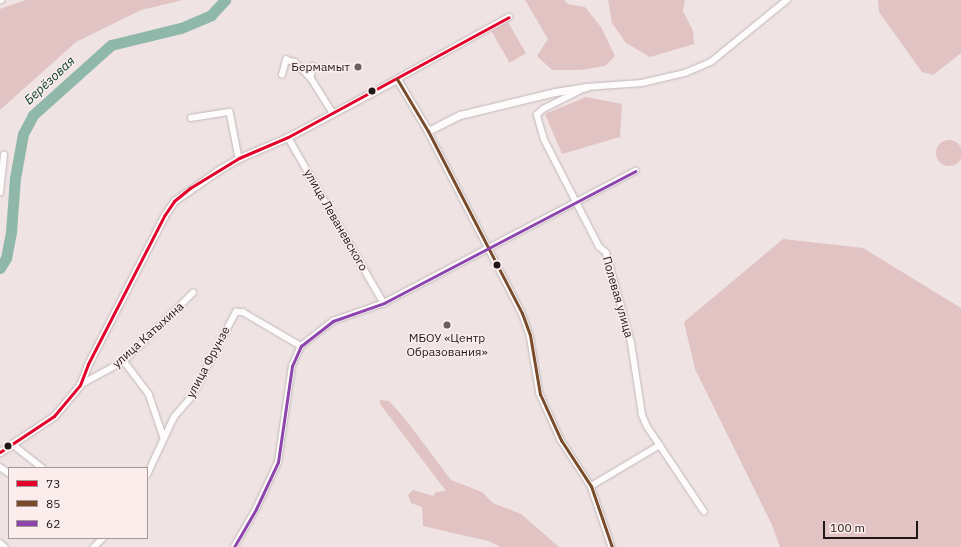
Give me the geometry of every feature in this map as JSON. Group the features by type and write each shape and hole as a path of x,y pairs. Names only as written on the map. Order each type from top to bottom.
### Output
{"street":[{"path":"428,130 460,115 555,92 587,87 642,83 685,73 711,62 787,0"},
{"name":"улица Катыхина","path":"0,452 54,416 80,385 88,364 164,216 174,201 190,188 239,158 288,138 510,17"},
{"path":"282,74 286,60 295,62 311,78 333,113"},
{"path":"311,78 313,66"},
{"path":"398,79 428,130 522,313 530,335 540,394 561,440 591,486 612,547"},
{"name":"Полевая улица","path":"587,87 543,109 537,115 544,140 599,247 606,253 631,342 642,415 704,512"},
{"path":"191,118 230,112 239,158"},
{"name":"улица Леваневского","path":"288,138 384,303"},
{"path":"0,193 4,155"},
{"path":"234,547 256,509 278,462 292,366 301,346 333,321 384,303 487,247 635,171"},
{"name":"улица Катыхина","path":"80,385 124,361 194,293"},
{"name":"улица Фрунзе","path":"148,473 174,417 192,396 236,312 243,312 301,346"},
{"path":"124,361 149,394 164,438"},
{"path":"12,444 42,467"},
{"path":"591,486 660,445"},
{"path":"94,547 103,539"},
{"path":"0,543 5,547"}],"shaded area":[{"path":"26,0 183,0 141,10 76,42 0,110 0,9"},
{"path":"525,0 564,0 568,4 585,7 601,27 615,56 605,66 580,70 552,70 537,56 548,39"},
{"path":"608,0 685,0 683,11 693,31 694,44 650,57 626,43 612,23"},
{"path":"878,0 961,0 961,53 933,75 922,72 879,12"},
{"path":"508,22 526,53 510,63 492,32"},
{"path":"586,97 622,104 620,137 562,154 545,114"},
{"path":"949,140 958,144 962,153 958,162 949,166 940,162 936,153 940,144"},
{"path":"783,239 863,248 961,308 961,547 780,547 772,525 695,369 684,322"},
{"path":"380,400 389,401 406,420 451,480 482,492 493,503 521,514 559,547 501,547 488,541 423,526 422,507 411,503 408,495 413,490 433,496 436,492 446,491 380,404"}],"waterway":[{"name":"Берёзовая","path":"0,268 6,258 11,232 15,178 23,134 33,115 111,45 181,28 211,15 225,0"}],"transit line":[{"name":"73","path":"0,452 54,416 80,385 88,364 164,216 174,201 190,188 239,158 288,137 509,17"},
{"name":"85","path":"397,79 428,131 522,313 530,335 540,394 561,440 591,486 612,547"},
{"name":"62","path":"234,547 256,509 278,462 292,366 301,346 333,321 384,303 635,171"}],"place":[{"name":"Бермамыт","path":"358,67"},
{"name":"МБОУ «Центр Образования»","path":"447,325"}]}
